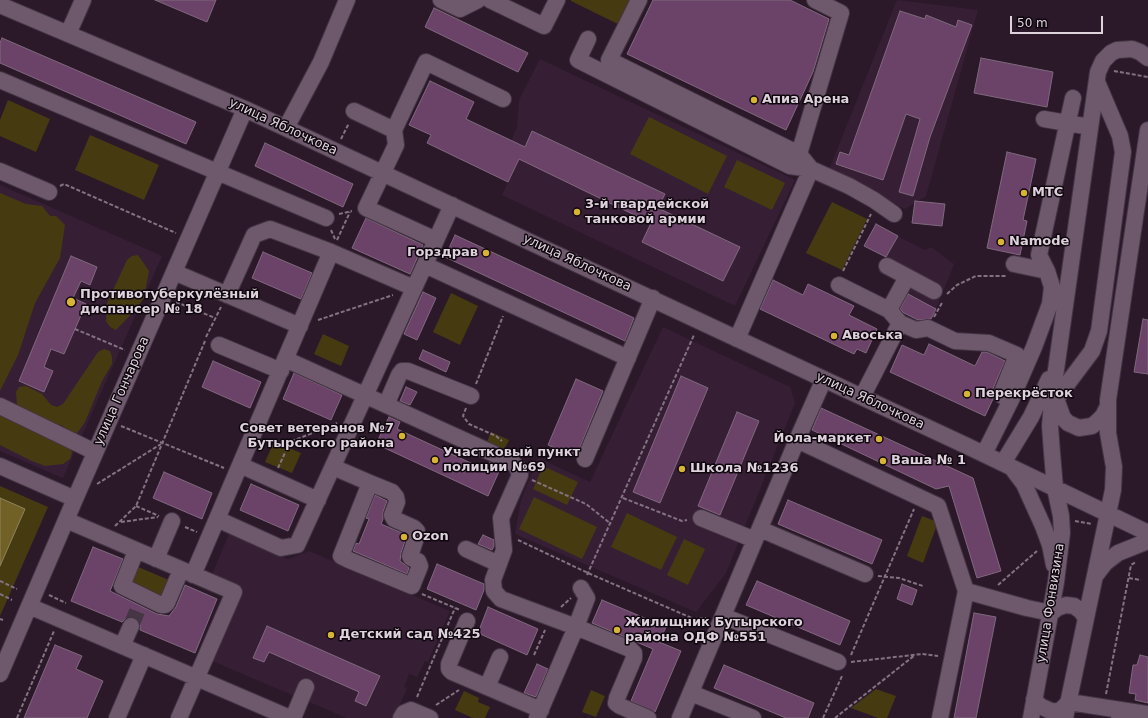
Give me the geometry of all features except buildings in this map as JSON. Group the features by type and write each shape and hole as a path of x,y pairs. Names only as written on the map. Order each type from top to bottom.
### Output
{"street":[{"path":"68,34 83,0"},
{"path":"286,128 321,62 347,0"},
{"path":"441,0 460,9 478,0"},
{"path":"490,0 544,26 557,0"},
{"path":"640,0 609,60 799,154 811,170"},
{"path":"799,154 841,13 815,0"},
{"name":"улица Яблочкова","path":"0,5 246,109 653,298 1148,533"},
{"path":"588,39 578,60 790,166 811,170 849,186 874,200 894,214"},
{"path":"1056,582 1050,546 1043,526 1024,484 1007,465 1046,388 1058,356 1098,72 1103,61 1111,53 1117,50 1132,49 1140,52 1148,58"},
{"path":"436,240 366,208 396,145 394,130 426,62 502,98"},
{"path":"0,80 326,218"},
{"path":"1097,82 1120,136 1123,152 1098,331 1092,350 1053,400 1068,423 1079,428 1092,426 1103,416 1107,408"},
{"path":"991,416 1006,398 1034,347 1050,304 1052,286 1039,255 1073,98"},
{"name":"улица Гончарова","path":"0,674 95,452 246,109"},
{"path":"354,112 394,130"},
{"path":"1044,119 1090,127"},
{"path":"1065,718 1113,490 1114,466 1108,433 1107,408 1148,130"},
{"path":"737,339 811,170"},
{"path":"0,171 49,192"},
{"path":"217,519 281,548 297,545 452,205"},
{"path":"226,295 254,235 270,229 332,252 414,288"},
{"path":"136,551 122,586 142,600 165,606 187,573 217,519 332,252"},
{"path":"1017,264 1047,271"},
{"path":"425,265 628,358"},
{"path":"887,266 942,295"},
{"path":"174,272 300,326"},
{"path":"889,310 907,276"},
{"path":"839,285 889,310 900,322 916,330 928,328 956,341 989,343 1017,355 1006,398 984,454"},
{"path":"585,459 653,298"},
{"path":"862,397 900,322"},
{"path":"219,345 283,365 365,396 512,462 517,467 520,475 501,518 504,550 493,580 494,591 501,599 576,627 634,653 634,658 616,703 648,718"},
{"name":"улица Фонвизина","path":"1031,718 1051,613 1062,533 1061,516 1055,488 1050,426 1058,356"},
{"path":"386,405 402,371 408,371 471,396"},
{"path":"680,718 824,379"},
{"path":"0,406 95,452"},
{"path":"797,440 938,506 966,591 940,718"},
{"path":"0,466 75,498"},
{"path":"333,467 392,492 396,497 397,502 392,515 394,519 414,528 417,531 410,556 418,561 420,566 412,586 341,556 370,483"},
{"path":"238,469 273,480 318,500"},
{"path":"701,518 758,535 865,574"},
{"path":"156,559 166,519"},
{"path":"66,520 234,592 179,718"},
{"path":"1094,577 1105,563 1118,553 1148,540"},
{"path":"466,549 499,564"},
{"path":"467,621 449,664 449,669 452,672 480,684 539,714 587,598 581,588"},
{"path":"966,591 1051,613 1057,608 1066,605 1074,606 1082,611 1086,618"},
{"path":"29,606 290,718"},
{"path":"723,616 843,662"},
{"path":"122,646 131,626"},
{"path":"117,718 144,655"},
{"path":"480,684 500,657"},
{"path":"293,718 306,687"},
{"path":"691,693 753,718"},
{"path":"1034,699 1040,706 1053,712 1061,710 1068,702"},
{"path":"714,702 720,718"},
{"path":"1068,702 1113,712 1148,714"}],"path":[{"path":"335,151 354,112"},
{"path":"49,192 64,184 176,233"},
{"path":"332,252 351,211"},
{"path":"839,285 843,272 868,220"},
{"path":"928,328 942,295 957,285 976,276 1012,276 1017,273 1017,264"},
{"path":"104,537 136,506 226,295"},
{"path":"300,326 393,295"},
{"path":"163,297 215,318"},
{"path":"506,444 496,436 469,424 463,416 508,303"},
{"path":"75,329 124,350"},
{"path":"534,655 550,618 581,588 623,498 694,335"},
{"path":"273,480 290,442 355,416"},
{"path":"116,424 162,443 238,469"},
{"path":"92,487 162,443"},
{"path":"520,475 586,504 611,524"},
{"path":"823,718 843,662 884,576 919,497"},
{"path":"623,498 682,521 701,518"},
{"path":"120,522 166,519"},
{"path":"1075,521 1098,525"},
{"path":"502,533 588,573 694,619 723,616"},
{"path":"985,596 1037,551"},
{"path":"1113,712 1131,565 1137,562"},
{"path":"865,574 899,578 922,586"},
{"path":"1129,578 1141,580"},
{"path":"0,581 17,588"},
{"path":"412,586 416,591 466,612 468,616 467,621"},
{"path":"0,594 12,600"},
{"path":"48,595 66,603"},
{"path":"416,715 456,608"},
{"path":"16,718 55,628"},
{"path":"843,662 922,654 952,658"},
{"path":"835,718 916,655"},
{"path":"416,715 480,684"}],"shaded area":[{"path":"571,0 632,0 620,25"},
{"path":"897,0 978,10 926,196 905,209 829,170"},
{"path":"540,59 795,180 735,306 502,195 525,147 511,141 517,127 519,100"},
{"path":"8,100 50,119 36,152 0,136 0,120"},
{"path":"649,117 727,156 708,194 630,154"},
{"path":"90,135 159,165 144,200 75,170"},
{"path":"737,160 785,183 772,210 724,187"},
{"name":"Противотуберкулёзный диспансер № 18","path":"0,185 162,256 63,478 0,451"},
{"path":"0,193 26,204 42,206 50,216 56,216 65,225 60,258 35,303 18,355 0,391"},
{"path":"832,202 867,219 842,270 806,253"},
{"path":"897,236 925,250 931,247 954,264 936,309 904,292 903,284 878,272"},
{"path":"138,255 149,271 144,298 136,309 116,330 110,327 106,321 107,303 127,260 132,256"},
{"path":"451,293 478,306 460,345 433,332"},
{"name":"Школа №1236","path":"663,327 790,387 795,403 726,573 696,612 515,534 521,500 538,458 590,482"},
{"path":"323,334 349,346 341,366 314,354"},
{"path":"104,349 110,351 112,364 102,381 85,422 73,439 63,426 28,413 17,405 16,392 19,387 26,386 42,394 51,405 57,407 63,404 98,352"},
{"path":"0,398 3,406 70,446 72,453 70,459 63,464 45,466 0,445"},
{"path":"491,432 509,440 503,452 486,444"},
{"path":"274,442 301,453 292,473 265,462"},
{"path":"543,466 578,482 567,505 533,489"},
{"path":"0,486 48,507 0,616"},
{"path":"534,497 597,527 582,559 519,529"},
{"path":"0,498 25,509 0,566"},
{"path":"627,513 677,537 661,570 611,547"},
{"path":"922,516 938,522 923,563 907,556"},
{"name":"Детский сад №425","path":"229,534 288,559 309,551 450,611 428,662 425,661 417,677 409,674 404,687 407,688 394,718 347,718 212,661 243,589 212,575"},
{"path":"684,539 705,549 688,585 667,575"},
{"path":"136,566 171,581 164,597 129,582"},
{"path":"876,689 896,696 887,718 878,718 851,708"},
{"path":"591,690 605,696 596,717 582,712"},
{"path":"464,691 479,698 478,702 490,707 485,718 473,718 455,710"}],"tunnel":[{"path":"131,626 140,604"}],"place":[{"name":"Апиа Арена","path":"754,100"},
{"name":"МТС","path":"1024,193"},
{"name":"3-й гвардейской танковой армии","path":"577,212"},
{"name":"Namode","path":"1001,242"},
{"name":"Горздрав","path":"486,253"},
{"name":"Противотуберкулёзный диспансер № 18","path":"71,302"},
{"name":"Авоська","path":"834,336"},
{"name":"Перекрёсток","path":"967,394"},
{"name":"Совет ветеранов №7 Бутырского района","path":"402,436"},
{"name":"Йола-маркет","path":"879,439"},
{"name":"Участковый пункт полиции №69","path":"435,460"},
{"name":"Ваша № 1","path":"883,461"},
{"name":"Школа №1236","path":"682,469"},
{"name":"Ozon","path":"404,537"},
{"name":"Жилищник Бутырского района ОДФ №551","path":"617,630"},
{"name":"Детский сад №425","path":"331,635"}]}
